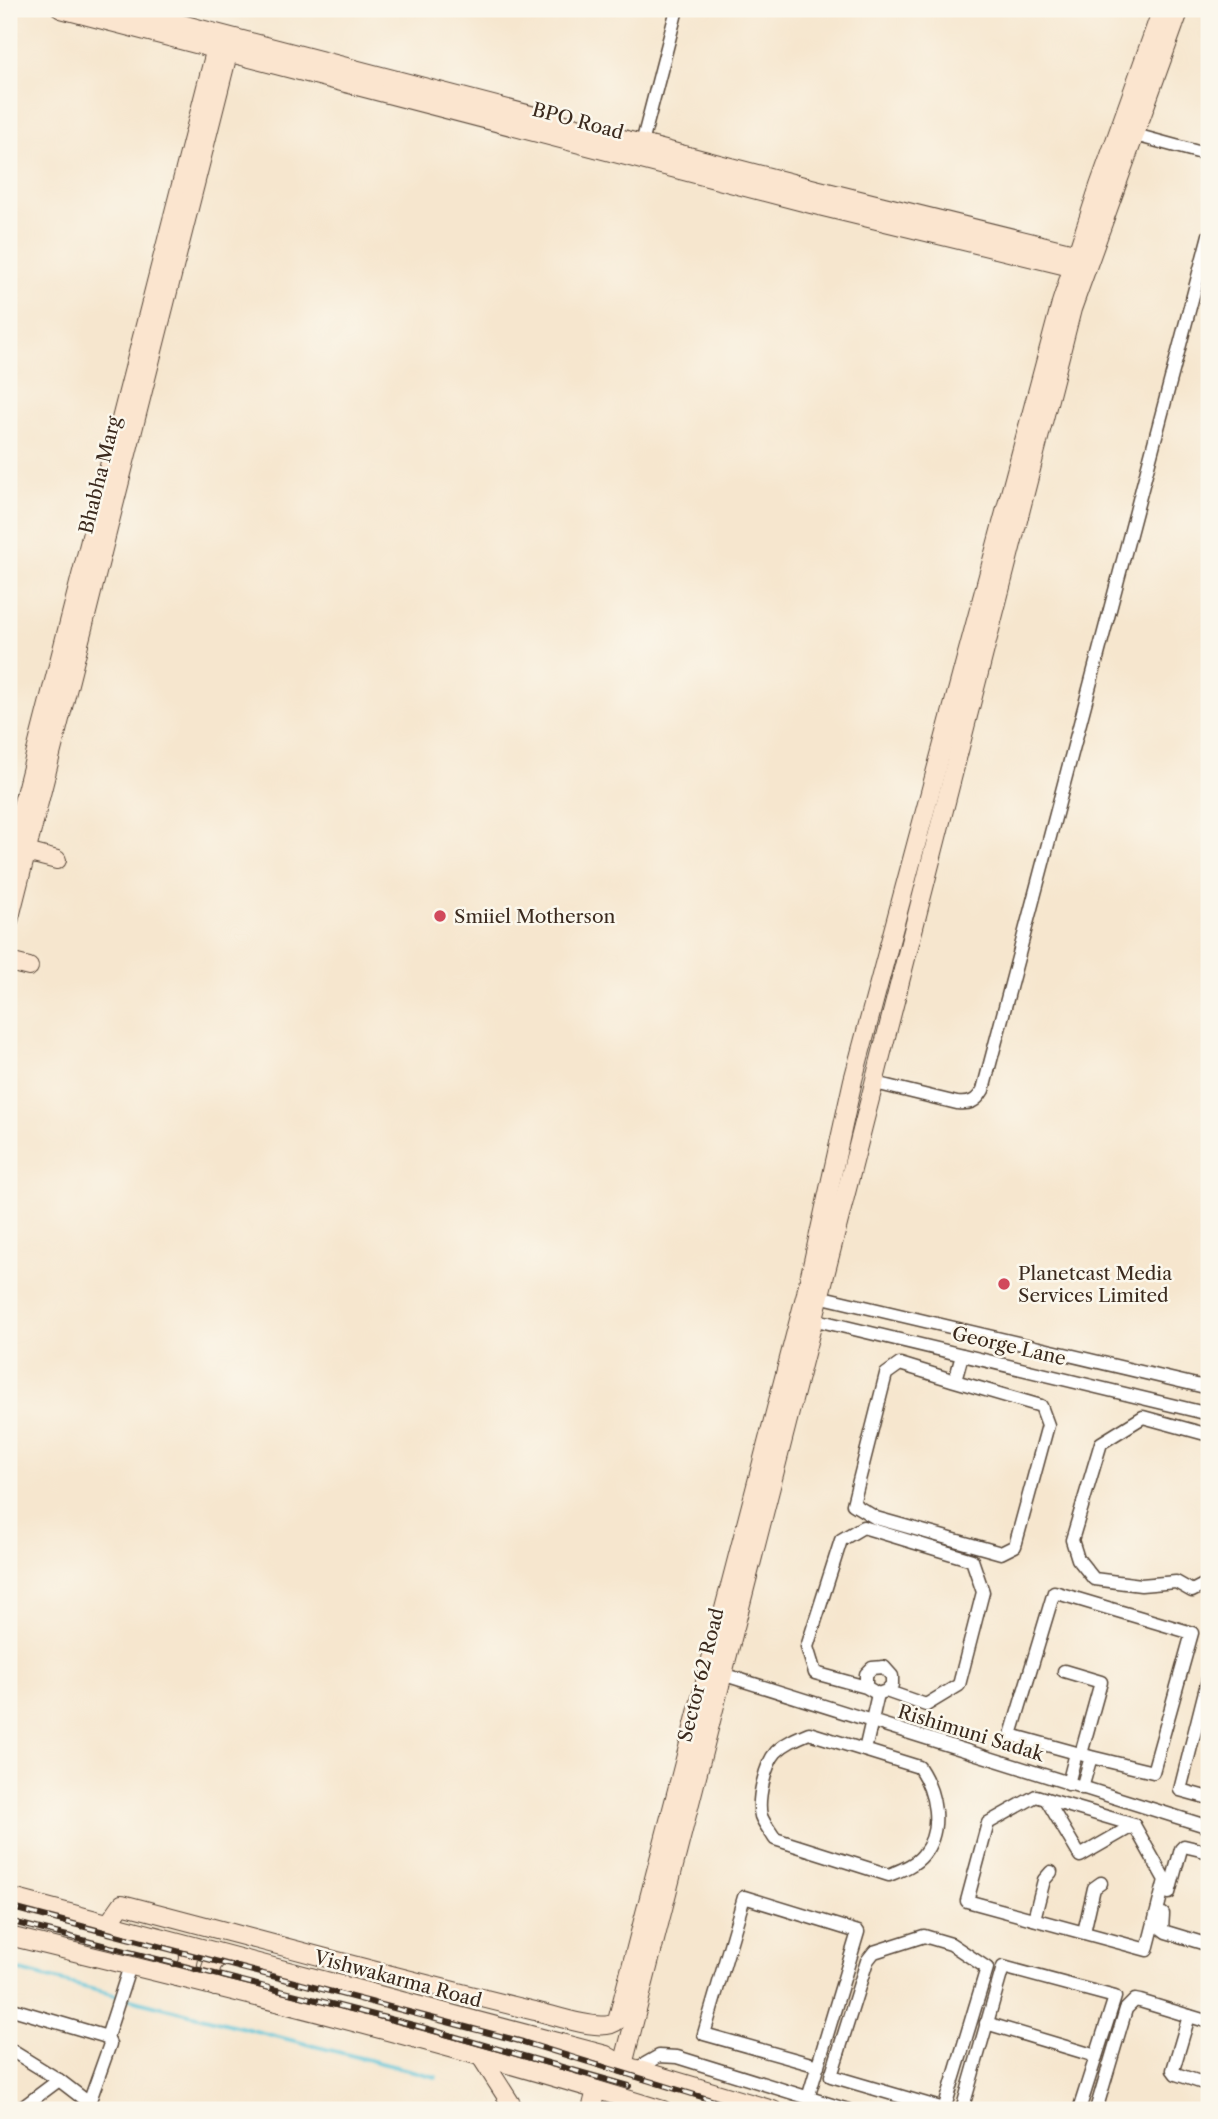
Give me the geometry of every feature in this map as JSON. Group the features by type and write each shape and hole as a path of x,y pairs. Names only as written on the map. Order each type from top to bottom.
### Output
{"street":[{"name":"BPO Road","path":"61,9 223,44 1082,262"},
{"name":"BPO Road","path":"124,9 223,44"},
{"path":"639,151 677,9"},
{"path":"812,1294 875,1083 1082,262 1162,9"},
{"path":"812,1294 853,1080 1061,303 1082,262 1135,135 1180,9"},
{"name":"Bhabha Marg","path":"9,921 17,854 223,44"},
{"path":"1135,135 1209,155"},
{"path":"875,1083 968,1104 978,1099 983,1090 1209,235"},
{"path":"17,854 57,860"},
{"path":"9,962 29,967"},
{"name":"Sector 62 Road","path":"630,2067 676,1824 812,1294"},
{"name":"George Lane","path":"812,1294 1209,1388"},
{"name":"Sector 62 Road","path":"470,1996 581,2022 608,2026 617,2021 723,1674 806,1318"},
{"name":"George Lane","path":"806,1318 1209,1414"},
{"path":"955,1381 962,1355"},
{"path":"900,1364 955,1381 1041,1406 1048,1425 1015,1546 1001,1553 876,1518 853,1504 886,1374 900,1364"},
{"path":"1209,1435 1143,1418 1106,1437 1101,1443 1072,1540 1078,1559 1094,1580 1141,1585 1177,1582 1192,1591 1209,1582"},
{"path":"863,1527 972,1560 983,1592 959,1685 926,1705 877,1691 816,1673 807,1647 841,1540 863,1527"},
{"path":"1054,1592 1192,1633 1153,1772 1083,1755 1012,1735 1054,1592"},
{"path":"1064,1671 1101,1682 1083,1755 1068,1783"},
{"name":"Rishimuni Sadak","path":"723,1674 1209,1827"},
{"path":"1209,1675 1205,1703 1180,1790 1209,1798"},
{"path":"865,1750 877,1691"},
{"path":"809,1733 865,1750 919,1766 930,1783 936,1806 933,1835 923,1855 889,1875 775,1839 762,1817 760,1799 765,1775 774,1754 792,1741 809,1733"},
{"path":"1083,1755 1089,1812"},
{"path":"1036,1796 1046,1799 1134,1825 1165,1880 1147,1950 967,1901 988,1823 1036,1796"},
{"path":"1046,1799 1080,1856 1134,1825"},
{"path":"1209,1852 1189,1846 1181,1849 1161,1924 1166,1932 1209,1945"},
{"path":"1034,1919 1044,1880 1051,1872"},
{"path":"1084,1932 1094,1888 1101,1883"},
{"name":"Vishwakarma Road","path":"9,1897 606,2055 630,2067 773,2110"},
{"path":"808,2098 818,2066 858,1933 744,1897 704,2034 818,2066"},
{"path":"108,1924 122,1905 279,1945 470,1996 464,2018"},
{"path":"9,1936 481,2057 596,2090 612,2103 663,2110"},
{"path":"924,1937 951,1944 987,1968 944,2110 831,2076 867,1961 874,1952 924,1937"},
{"path":"177,1977 184,1972 189,1962 186,1945"},
{"path":"266,1966 279,1945"},
{"path":"215,1987 210,1979 210,1969 215,1959 223,1955"},
{"path":"9,2049 59,2080 93,2107 110,2044 107,2037 130,1966"},
{"path":"962,2110 1003,1968 1115,1997 1079,2110"},
{"path":"1096,2110 1130,2003 1140,2001 1209,2022"},
{"path":"9,2008 107,2037"},
{"path":"1189,2016 1174,2070 1177,2074 1209,2085"},
{"path":"986,2023 1096,2056"},
{"path":"630,2067 659,2056 677,2057 848,2110"},
{"path":"481,2057 516,2110"},
{"path":"19,2110 59,2080"},
{"path":"591,2110 596,2090"}],"waterway":[{"path":"9,1968 436,2077"}],"railway":[{"path":"9,1907 523,2042 744,2110"},
{"path":"9,1921 421,2027 629,2086"}],"place":[{"name":"Smiiel Motherson","path":"440,916"},
{"name":"Planetcast Media Services Limited","path":"1004,1284"}]}
